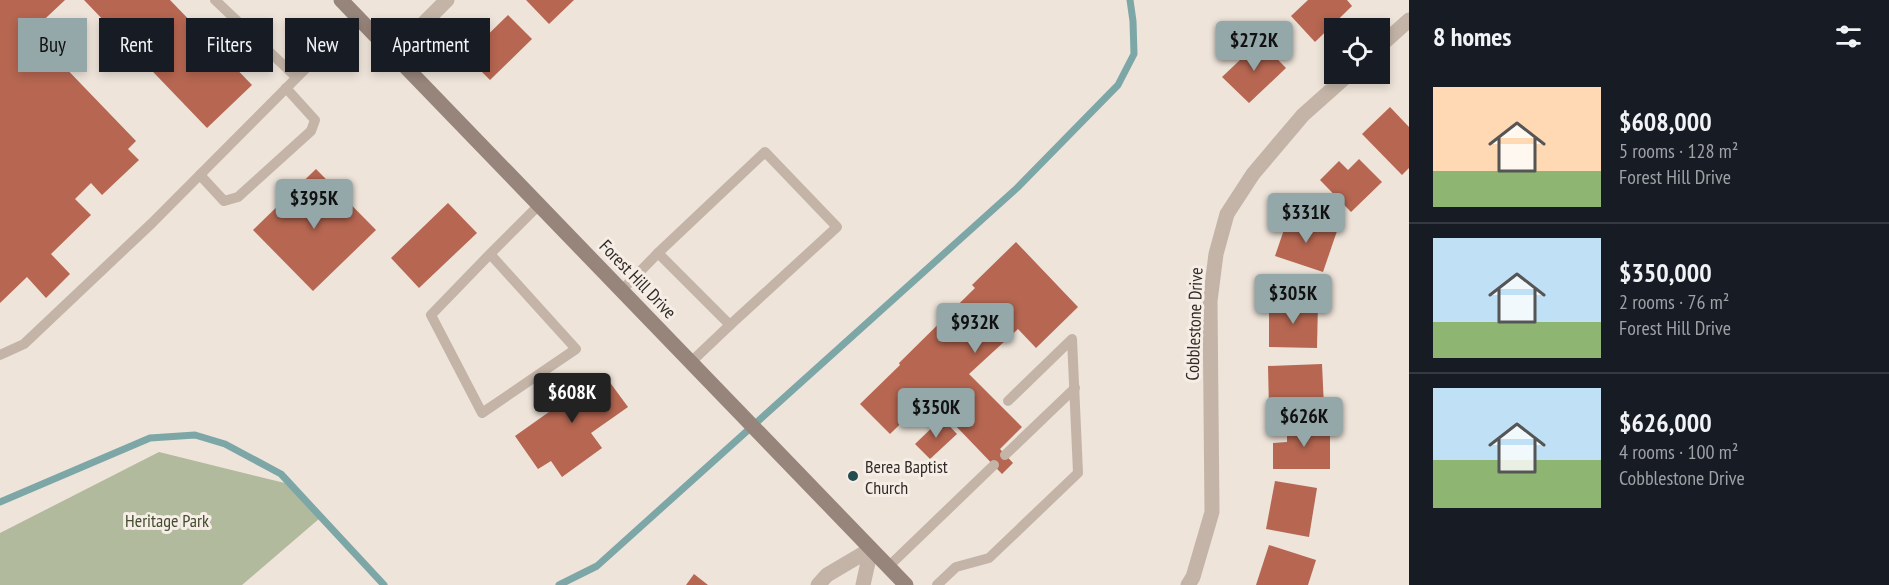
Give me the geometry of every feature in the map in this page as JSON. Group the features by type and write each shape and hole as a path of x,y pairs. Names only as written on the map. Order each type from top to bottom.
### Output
{"main road":[{"name":"Forest Hill Drive","path":"341,0 371,31"},
{"name":"Forest Hill Drive","path":"411,72 906,585"}],"street":[{"path":"429,18 447,0"},
{"path":"1390,37 1409,20"},
{"name":"Cobblestone Drive","path":"1188,585 1193,577 1212,512 1210,301 1216,254 1227,214 1253,174 1303,115 1338,84"},
{"path":"818,585 827,575 871,549"},
{"path":"863,585 871,549"}],"lane":[{"path":"215,0 296,78"},
{"path":"0,355 24,344 152,223 357,17"},
{"path":"200,175 224,201 238,197 311,131 315,120 286,88"},
{"path":"621,290 765,152 837,227 691,362"},
{"path":"490,254 576,349 482,413 431,315 490,254 539,204"},
{"path":"658,253 730,325"},
{"path":"937,585 956,567 988,558 1078,473 1076,388 1072,339 1008,401"},
{"path":"1005,455 1076,388"},
{"path":"888,567 994,465"}],"green space":[{"name":"Heritage Park","path":"159,452 293,485 320,518 242,585 0,585 0,533"}],"building":[{"path":"0,0 65,0 46,18 18,18 18,72 70,72 136,141 128,149 139,160 102,195 91,183 75,199 91,215 51,254 70,274 46,298 27,277 0,303"},
{"path":"84,0 170,0 187,18 186,72 239,72 252,85 207,128 153,72 174,72 174,18 101,18"},
{"path":"526,0 574,0 549,24"},
{"path":"1308,0 1347,0 1352,6 1340,18 1324,18 1324,33 1315,42 1291,16"},
{"path":"508,15 532,39 490,80 482,72 490,72 490,33"},
{"path":"1260,41 1286,68 1249,103 1222,77"},
{"path":"1390,107 1409,127 1409,168 1402,175 1362,134"},
{"path":"1359,159 1382,182 1351,212 1320,180 1339,161 1348,170"},
{"path":"316,169 376,230 313,291 253,230"},
{"path":"448,203 477,233 419,288 391,258"},
{"path":"1289,215 1337,231 1323,272 1275,256"},
{"path":"1016,242 1078,307 1036,348 1018,329 969,374 1022,427 1000,449 1013,463 1002,474 928,397 890,434 860,404 975,288 972,285"},
{"path":"1269,302 1318,302 1317,348 1269,347"},
{"path":"1322,364 1324,407 1269,409 1268,366"},
{"path":"603,373 628,407 591,433 602,448 562,477 551,461 538,469 515,436 556,407 549,397 578,375 586,386"},
{"path":"942,418 957,434 930,459 915,444"},
{"path":"1287,424 1330,424 1330,469 1273,469 1273,443 1287,442"},
{"path":"1275,481 1317,488 1309,537 1266,529"},
{"path":"1269,545 1316,560 1308,585 1256,585"},
{"path":"694,574 708,585 686,585"}],"waterway":[{"path":"559,585 597,566 1017,188 1118,85 1134,54 1130,0"},
{"path":"0,502 150,438 195,435 225,444 281,474 384,585"}],"place":[{"name":"Berea Baptist Church","path":"853,476"}]}
